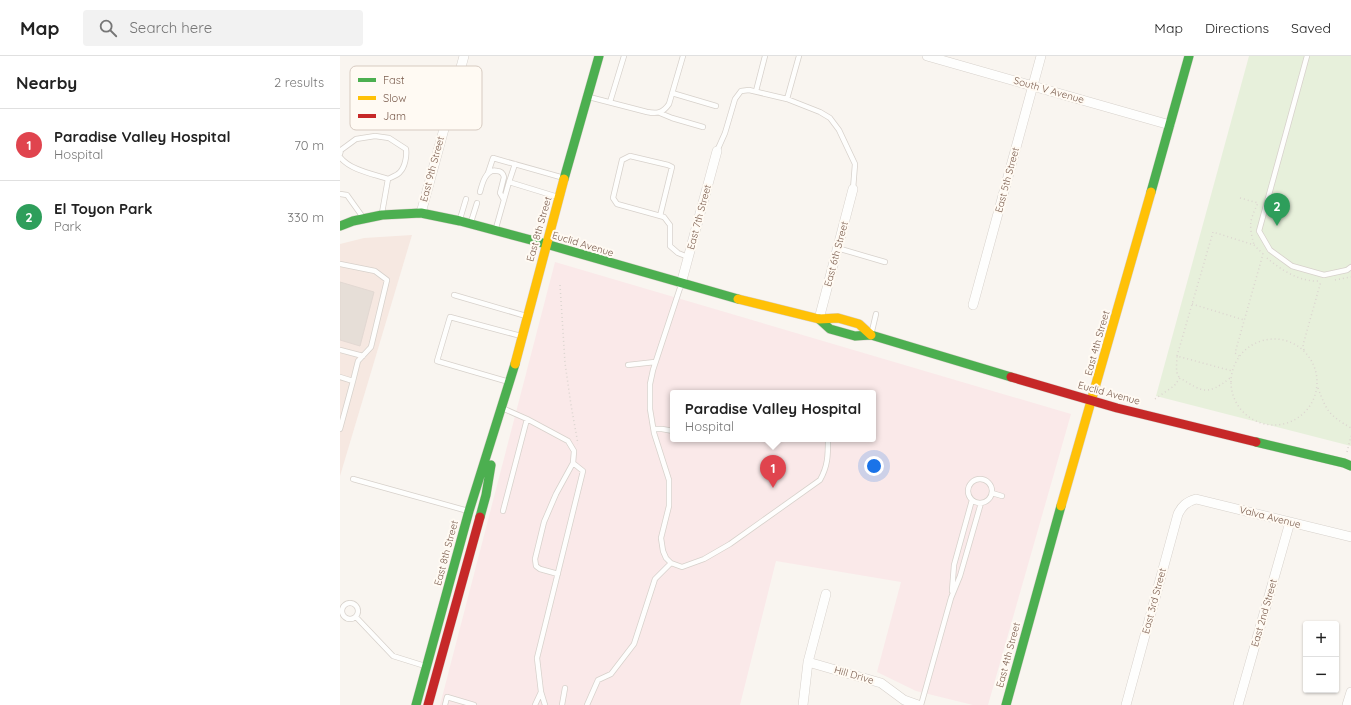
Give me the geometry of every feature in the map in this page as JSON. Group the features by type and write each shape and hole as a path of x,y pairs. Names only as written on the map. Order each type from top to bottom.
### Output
{"main road":[{"name":"East 8th Street","path":"416,705 469,511 510,382 526,316 599,56"},
{"name":"East 4th Street","path":"1006,705 1090,400 1107,348 1189,56"},
{"name":"Euclid Avenue","path":"340,226 382,215 420,213 470,223 681,284 819,318 830,329 855,336 871,335 954,361 1116,408 1349,464"},
{"name":"East 8th Street","path":"428,705 486,496 502,408"}],"street":[{"name":"East 9th Street","path":"461,66 464,56"},
{"name":"South V Avenue","path":"927,56 1170,125"},
{"name":"East 5th Street","path":"973,305 1041,56"},
{"name":"East 9th Street","path":"420,213 443,130"},
{"name":"East 7th Street","path":"681,284 717,151"},
{"name":"East 6th Street","path":"819,318 853,189"},
{"name":"Valva Avenue","path":"1189,501 1196,499 1351,537"},
{"name":"East 3rd Street","path":"1126,705 1178,514 1182,506 1189,501"},
{"name":"East 2nd Street","path":"1238,705 1290,522"},
{"path":"803,705 808,662 826,594"},
{"name":"Hill Drive","path":"808,662 881,682 904,700 920,705"},
{"path":"1347,705 1351,692"}],"lane":[{"path":"610,102 624,56"},
{"path":"660,113 669,104 683,56"},
{"path":"756,91 765,56"},
{"path":"787,99 799,56"},
{"path":"1307,56 1259,231 1270,250 1292,266 1324,275 1347,270 1351,266"},
{"path":"717,151 725,132 735,99 742,91 756,91 787,99 820,112 830,118 839,130 855,164 853,189"},
{"path":"672,94 716,106"},
{"path":"588,96 647,112 660,113 703,127"},
{"path":"340,154 341,150 356,139 375,136 389,138 406,149 407,154 405,163 400,172 388,179 353,167 343,161 340,157"},
{"path":"660,216 672,167 630,156 626,157 622,160 613,198 614,201 617,204 660,216 664,217 670,225 670,246 678,253 688,258"},
{"path":"480,192 493,158 564,178"},
{"path":"495,230 515,164"},
{"path":"488,173 493,170 503,173 504,177 500,193 504,200"},
{"path":"382,215 388,179"},
{"path":"510,182 559,197"},
{"path":"340,194 347,195 364,219"},
{"path":"460,221 466,199"},
{"path":"470,223 477,203"},
{"path":"838,248 885,262"},
{"path":"340,264 375,271 387,280 371,347 358,361 340,429"},
{"path":"681,284 655,362 650,384 650,409 654,429 669,480 669,506 662,538 663,551 666,558 671,563 682,567 704,559 730,544 820,480 825,472 828,460 828,442"},
{"path":"454,296 526,316"},
{"path":"871,335 876,314"},
{"path":"510,382 437,361 450,317 521,336"},
{"path":"340,350 363,356"},
{"path":"628,364 655,362"},
{"path":"340,377 353,381"},
{"path":"340,406 346,408"},
{"path":"502,408 527,419 568,441 574,451 573,463 556,494 544,522 535,559 536,566 540,569 558,574"},
{"path":"503,511 527,419"},
{"path":"654,429 670,431"},
{"path":"544,705 537,658 583,471 573,463"},
{"path":"353,479 469,511"},
{"path":"951,598 954,565 972,500 968,490 972,482 975,480 987,480 992,487 992,493 989,499 981,503 972,500"},
{"path":"992,493 1002,496"},
{"path":"920,705 951,598 960,576 981,503"},
{"path":"587,705 598,680 611,674 634,644 655,579 671,563"},
{"path":"356,617 393,656 426,667"},
{"path":"562,705 565,688"},
{"path":"536,705 541,692"},
{"path":"445,705 447,697 474,705"}],"path":[{"path":"1240,198 1258,203 1251,219 1251,232 1254,245"},
{"path":"1230,378 1218,387 1209,391 1203,390 1180,378 1177,368 1178,356 1213,232 1254,245 1263,254 1235,353 1239,356"},
{"path":"1333,280 1351,277"},
{"path":"1304,350 1303,345 1321,281 1327,281"},
{"path":"560,285 565,363 579,449"},
{"path":"1192,304 1244,320"},
{"path":"1270,339 1286,340 1296,344 1304,350 1312,361 1317,374 1317,387 1313,402 1304,414 1291,422 1276,426 1262,424 1248,418 1238,407 1231,393 1230,378 1239,356 1246,348 1255,343 1270,339"},
{"path":"1178,356 1232,371"},
{"path":"1155,399 1174,386 1180,378"},
{"path":"1317,387 1325,408 1336,420 1351,428"},
{"path":"1349,447 1351,436"}],"shaded area":[{"path":"412,235 340,476 340,244 364,238"},
{"path":"555,262 1071,414 988,705 973,705 916,691 877,672 901,582 776,561 740,705 440,705"}],"green space":[{"path":"1249,56 1351,56 1351,446 1156,396"}],"building":[{"path":"340,282 374,292 360,346 340,340"}],"traffic: fast":[{"path":"564,179 599,56"},
{"path":"1151,192 1189,56"},
{"path":"340,226 353,221 382,215 421,213 460,221 546,244 738,299"},
{"path":"819,319 830,329 855,336 871,335 1011,377"},
{"path":"416,705 469,511 515,364"},
{"path":"1256,442 1351,466"},
{"path":"480,517 486,495 491,465"},
{"path":"1006,705 1061,506"}],"traffic: slow":[{"path":"515,364 564,179"},
{"path":"1061,506 1151,192"},
{"path":"738,299 819,319 838,318 859,324 871,335"}],"traffic: jam":[{"path":"1011,377 1117,408 1256,442"},
{"path":"428,705 480,517"}],"place":[{"name":"El Toyon Park","path":"1277,226"},
{"name":"Paradise Valley Hospital","path":"773,488"}]}
